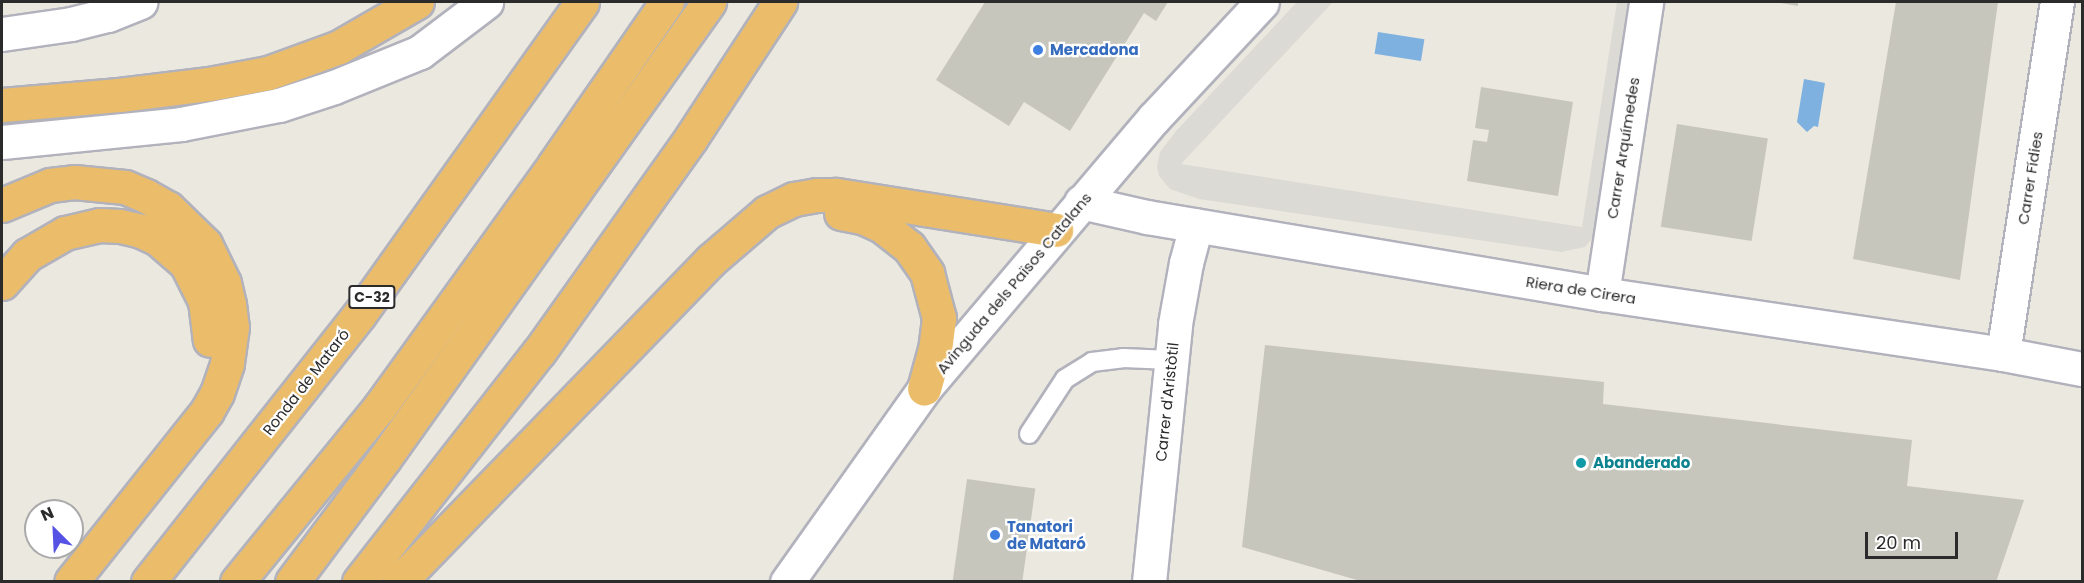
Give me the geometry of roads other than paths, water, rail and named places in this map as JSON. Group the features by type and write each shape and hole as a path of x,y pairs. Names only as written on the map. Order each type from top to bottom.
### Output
{"highway":[{"path":"2,105 119,95 209,84 268,73 339,47 417,2"},
{"name":"Ronda de Mataró","path":"148,582 359,315 582,2"},
{"path":"237,582 379,408 554,165 667,2"},
{"path":"292,582 384,459 709,2"},
{"path":"359,582 545,342 684,147 780,2"},
{"path":"2,205 50,185 74,182 125,188 146,196 168,208 204,244 224,283 229,304 232,327 229,354 217,393 207,411 71,582"},
{"path":"399,582 711,260 767,212 794,199 836,195 1056,231"},
{"path":"648,324 681,314 784,218 832,211 862,217 897,236 909,247 927,273 939,318 935,349 924,389"},
{"path":"2,283 27,255 45,242 81,228 120,226 158,239 176,252 195,277 209,318 210,340 207,358 202,377 187,407 54,582"}],"street":[{"path":"2,34 71,24 108,15 140,2"},
{"path":"2,142 181,124 279,105 334,87 420,52 486,2"},
{"name":"Avinguda dels Països Catalans","path":"787,582 924,389 1154,118 1262,2"},
{"name":"Carrer Arquímedes","path":"1602,294 1646,2"},
{"name":"Carrer Fídies","path":"2003,354 2058,2"},
{"name":"Riera de Cirera","path":"1081,202 1196,225 1602,294 2003,354 2082,369"},
{"name":"Carrer d'Aristòtil","path":"1149,582 1171,360 1186,263 1196,225"}],"lane":[{"path":"1029,434 1065,379 1092,362 1123,358 1171,360"}],"water":[{"path":"1378,32 1424,39 1421,61 1375,54"},
{"path":"1804,79 1825,83 1818,127 1814,126 1807,132 1797,122"}],"place":[{"name":"Mercadona","path":"1038,50"},
{"name":"Abanderado","path":"1581,463"},
{"name":"Tanatori de Mataró","path":"995,535"}]}
